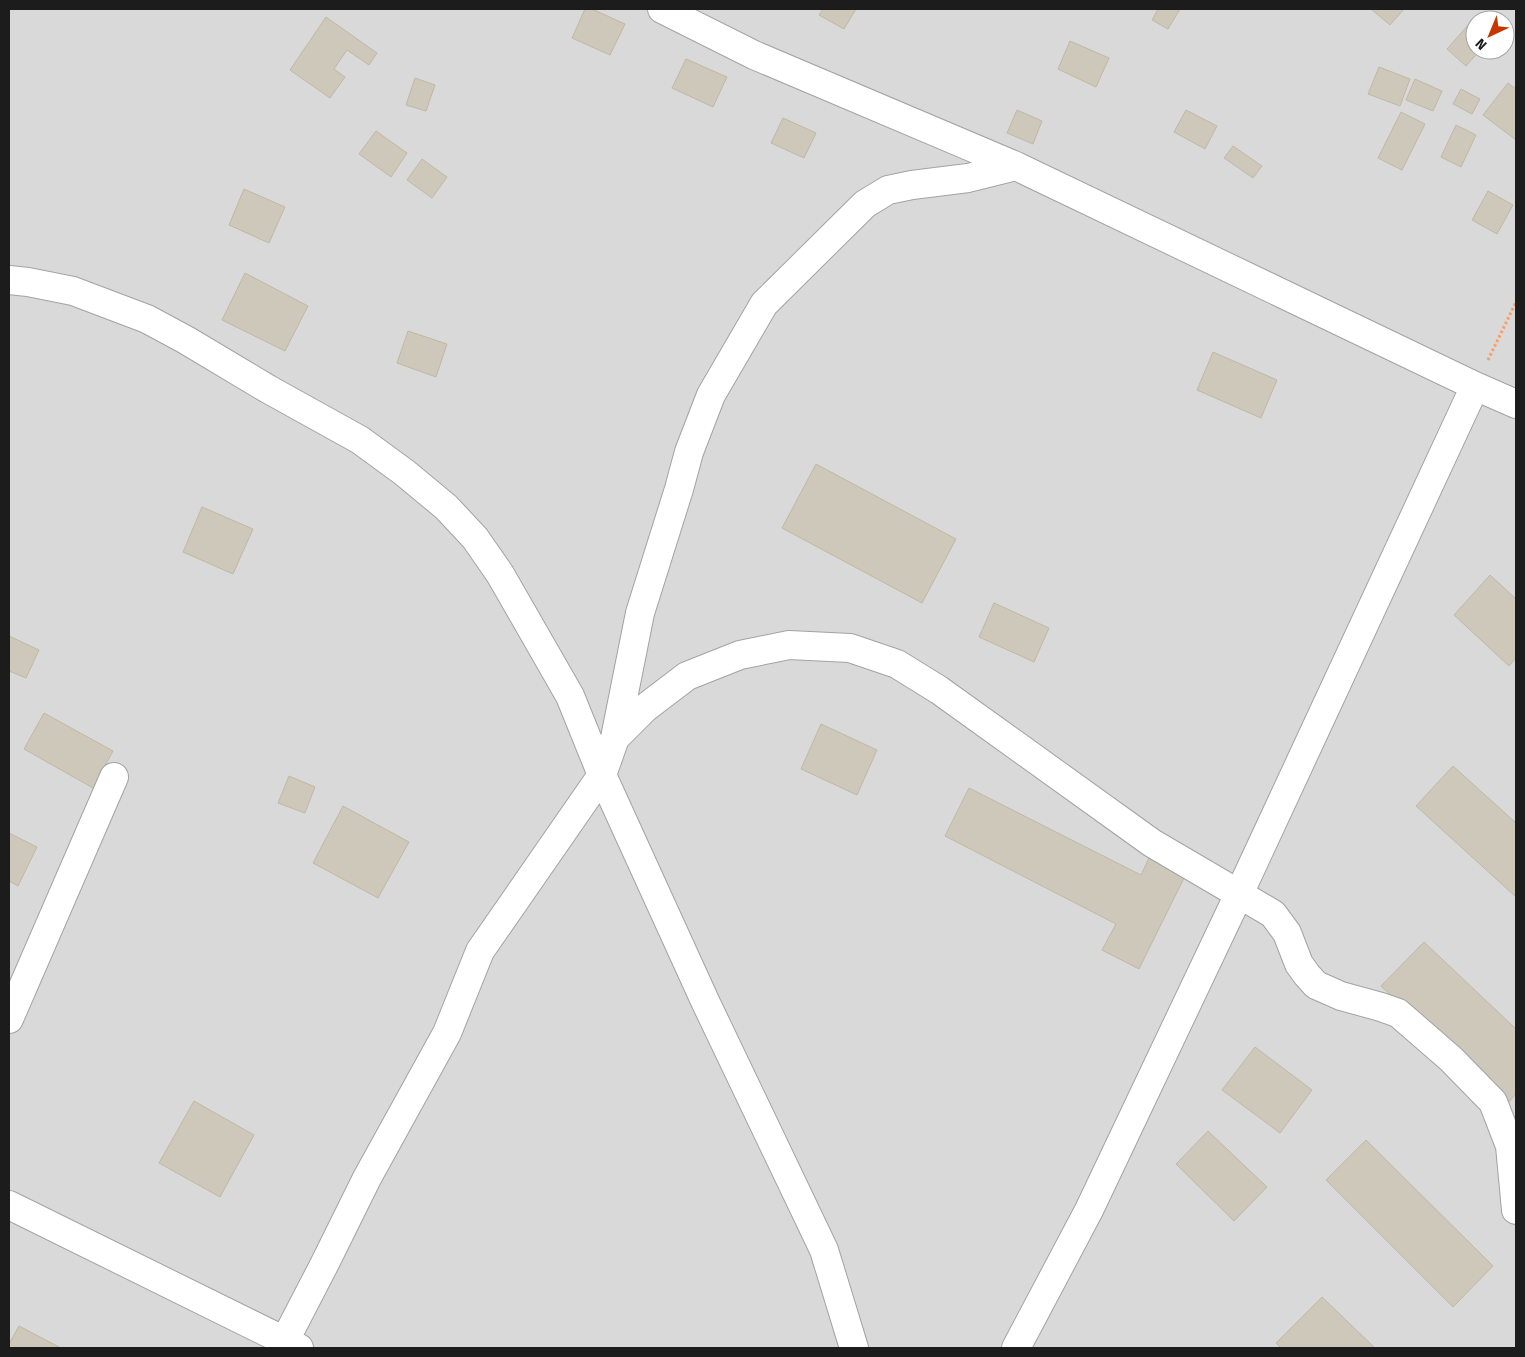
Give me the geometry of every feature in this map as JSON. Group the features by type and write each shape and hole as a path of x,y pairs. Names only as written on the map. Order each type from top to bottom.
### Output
{"street":[{"path":"662,9 754,55 1016,166 1474,386 1516,404"},
{"path":"9,1205 288,1346 325,1263 367,1178 447,1032 480,951 602,775 614,738 640,613 689,452 711,395 764,304 865,204 888,190 968,178 1016,166"},
{"path":"9,280 72,290 146,319 186,340 360,440 439,501 475,538 505,582 570,696 602,775 705,1001 824,1250 854,1348"},
{"path":"1016,1348 1089,1210 1239,894 1474,386"},
{"path":"614,738 645,708 687,676 740,655 789,645 850,648 897,664 939,690 1152,843 1273,914 1288,933 1299,964 1316,985 1341,996 1398,1013 1451,1059 1493,1102 1510,1146 1516,1210"},
{"path":"9,1019 114,777"}],"path":[{"path":"1474,386 1516,302"}],"shaded area":[{"path":"9,9 1516,9 1516,1348 9,1348"}],"building":[{"path":"585,9 592,9 625,24 610,55 572,38"},
{"path":"823,9 856,9 844,29 819,15"},
{"path":"1158,9 1180,9 1168,29 1152,20"},
{"path":"1371,9 1404,9 1390,25"},
{"path":"326,17 377,53 369,65 347,50 334,69 345,77 330,98 290,70"},
{"path":"1465,29 1465,60 1471,60 1466,66 1447,49"},
{"path":"1070,41 1109,58 1096,87 1058,69"},
{"path":"686,59 727,77 713,107 672,88"},
{"path":"1379,67 1410,79 1400,106 1368,94"},
{"path":"415,78 435,85 426,111 406,105"},
{"path":"1415,79 1442,91 1433,111 1406,100"},
{"path":"1508,83 1516,89 1516,140 1483,115"},
{"path":"1461,89 1480,99 1472,114 1453,104"},
{"path":"1017,110 1042,121 1033,144 1007,133"},
{"path":"1186,110 1217,126 1205,149 1174,132"},
{"path":"1401,112 1425,124 1402,170 1378,158"},
{"path":"783,118 816,133 804,158 771,143"},
{"path":"1456,125 1476,135 1461,167 1441,157"},
{"path":"376,131 407,153 391,177 359,154"},
{"path":"1233,146 1262,166 1253,178 1224,158"},
{"path":"422,159 447,177 432,198 407,180"},
{"path":"244,189 285,207 269,243 229,225"},
{"path":"1488,191 1513,205 1497,234 1472,220"},
{"path":"245,273 308,306 285,351 222,320"},
{"path":"408,331 447,344 436,377 397,363"},
{"path":"1213,352 1277,380 1261,418 1197,390"},
{"path":"816,464 956,539 922,603 782,528"},
{"path":"202,507 253,529 233,574 183,552"},
{"path":"1490,575 1516,599 1516,658 1509,666 1454,615"},
{"path":"994,603 1049,628 1034,662 979,637"},
{"path":"9,636 39,650 26,678 9,671"},
{"path":"44,713 113,751 93,788 24,749"},
{"path":"821,724 877,750 857,795 801,769"},
{"path":"1453,766 1516,823 1516,897 1416,806"},
{"path":"289,776 315,787 305,813 278,803"},
{"path":"969,788 1141,875 1149,858 1185,876 1139,969 1102,950 1116,924 945,836"},
{"path":"343,806 409,842 378,898 313,863"},
{"path":"9,833 37,847 18,886 9,881"},
{"path":"1424,942 1516,1029 1516,1094 1507,1104 1381,986"},
{"path":"1255,1047 1312,1090 1280,1133 1222,1090"},
{"path":"194,1101 254,1135 220,1197 159,1163"},
{"path":"1208,1131 1267,1187 1234,1221 1176,1164"},
{"path":"1366,1140 1493,1266 1453,1307 1326,1180"},
{"path":"1322,1297 1375,1348 1281,1348 1276,1343"},
{"path":"19,1326 61,1348 9,1348 9,1344"}]}
